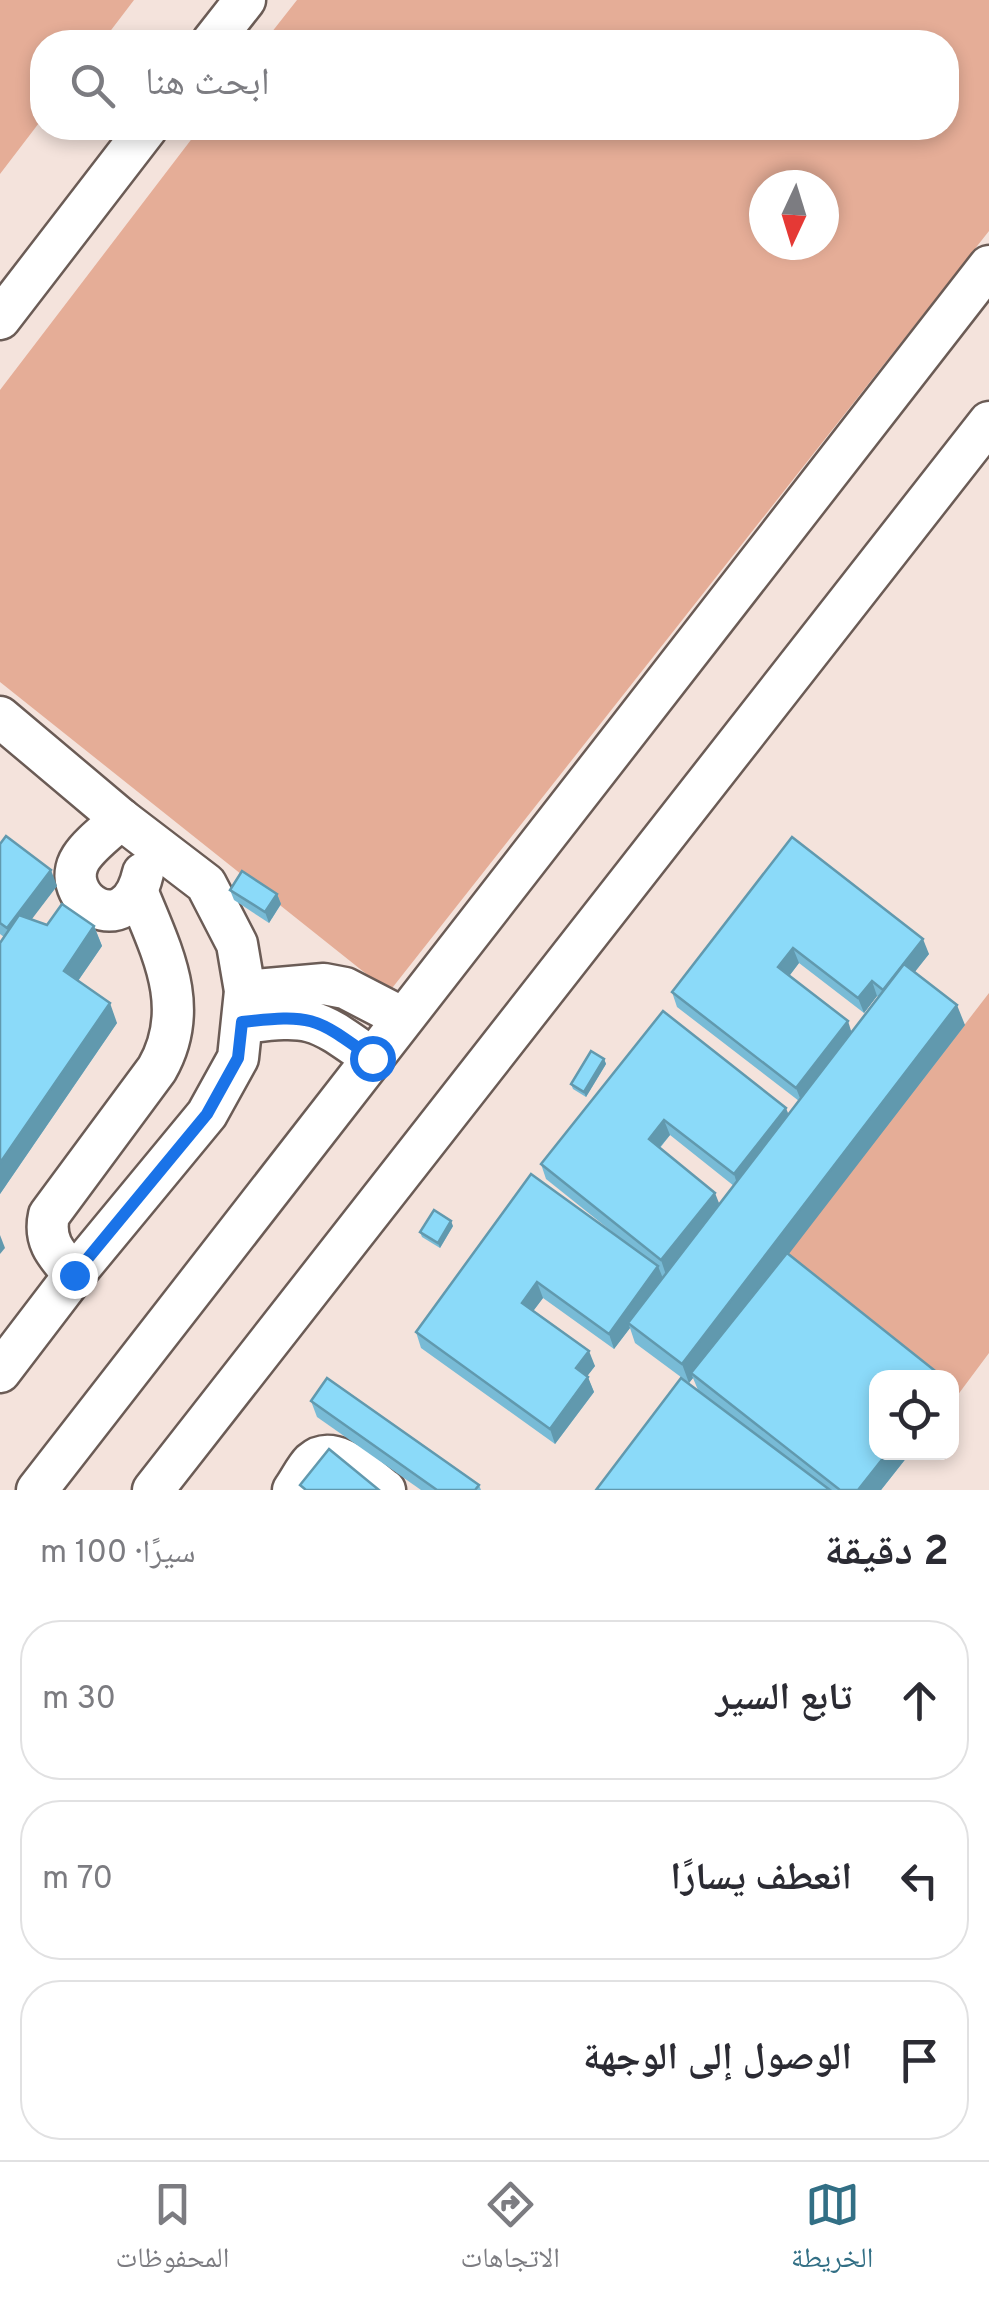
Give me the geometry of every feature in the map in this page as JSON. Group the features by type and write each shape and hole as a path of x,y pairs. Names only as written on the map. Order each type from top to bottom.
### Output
{"street":[{"path":"221,30 245,0"},
{"path":"0,319 138,140"},
{"path":"37,1490 989,266"},
{"path":"154,1490 989,422"},
{"path":"0,717 206,884 237,944 244,1007 238,1058 207,1114 0,1372"},
{"path":"135,829 82,856 76,869 76,883 79,894 89,904 103,908 129,907 138,894"},
{"path":"74,1275 50,1246 48,1215 157,1069 169,1049 173,1032 171,983 138,894 135,829"},
{"path":"244,1007 324,984 345,988 402,1018"},
{"path":"244,1007 326,1025 372,1058"},
{"path":"293,1490 313,1460 326,1457 346,1461 385,1490"}],"shaded area":[{"path":"0,0 134,0 111,30 30,30 30,135 0,174"},
{"path":"297,0 989,0 989,231 389,992 0,682 0,390 191,140 959,140 959,30 273,30"},
{"path":"989,993 989,1353 959,1393 959,1370 917,1370 781,1263"}],"building":[{"path":"6,836 51,870 7,928 0,923 0,844"},
{"path":"792,837 923,939 883,990 872,981 858,998 793,948 778,967 848,1021 796,1088 672,992"},
{"path":"242,871 277,894 265,912 230,890"},
{"path":"62,904 94,926 64,971 110,1003 0,1163 0,943 19,915 47,925"},
{"path":"904,964 957,1005 682,1364 628,1323"},
{"path":"663,1011 786,1108 734,1174 664,1120 649,1139 715,1193 661,1260 541,1164"},
{"path":"591,1051 604,1059 584,1092 571,1084"},
{"path":"531,1174 658,1266 609,1334 537,1282 522,1303 589,1351 576,1368 588,1377 550,1429 416,1332"},
{"path":"434,1210 451,1221 438,1243 420,1232"},
{"path":"787,1253 934,1370 869,1370 869,1460 882,1460 858,1490 840,1490 691,1373"},
{"path":"327,1378 479,1485 475,1490 437,1490 311,1401"},
{"path":"681,1378 830,1490 596,1490"},
{"path":"329,1449 379,1490 306,1490 300,1485"}],"route":[{"path":"74,1275 207,1114 238,1058 242,1022 290,1017 309,1020 326,1025 372,1058"}]}
